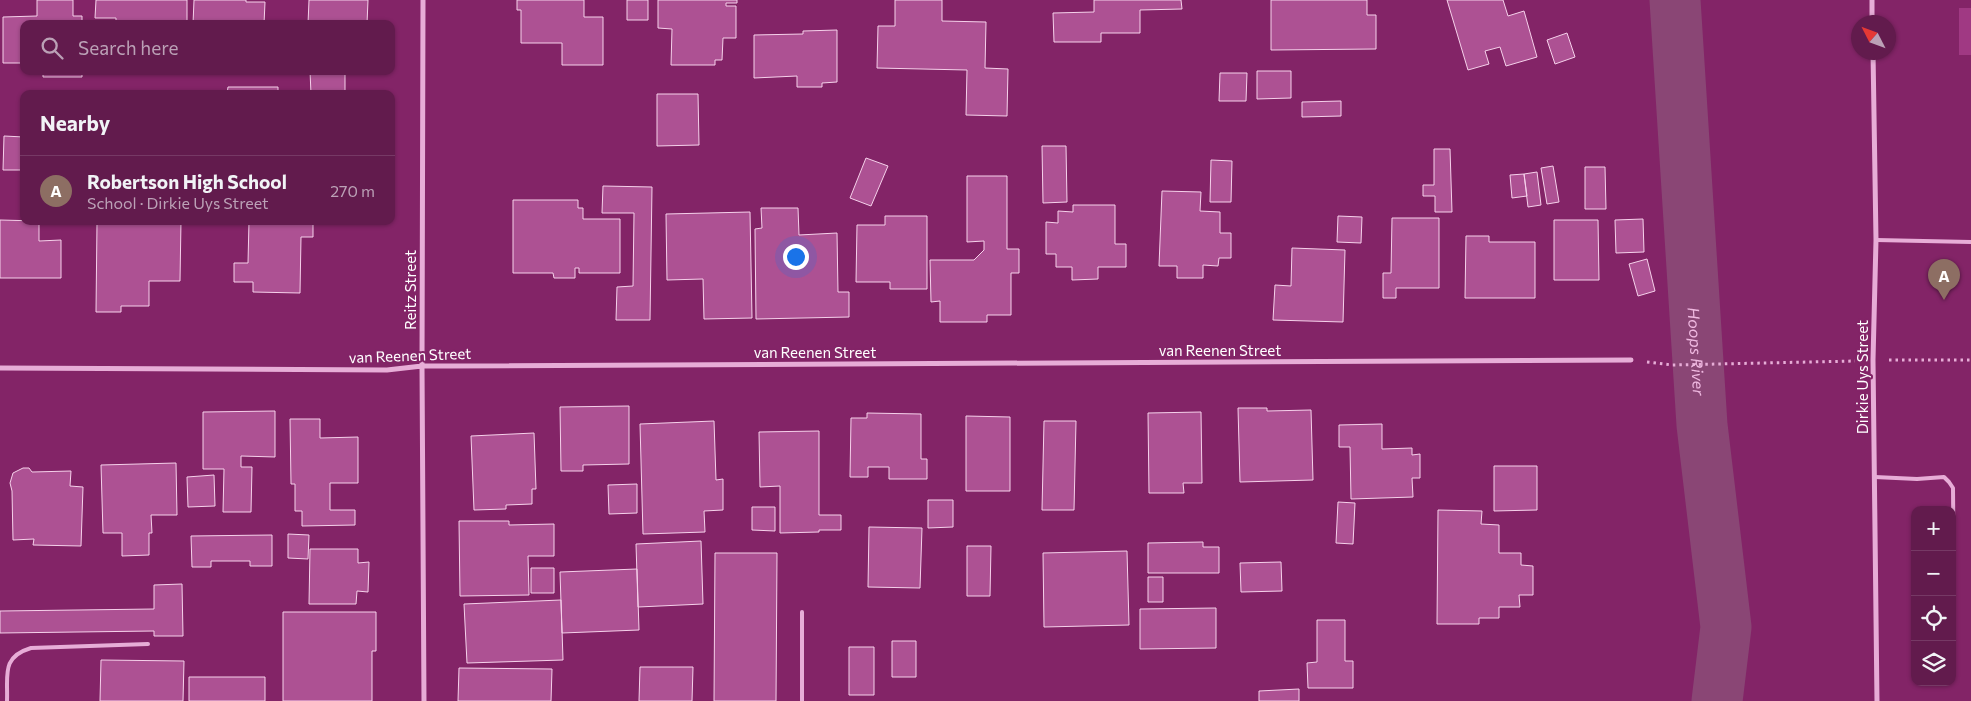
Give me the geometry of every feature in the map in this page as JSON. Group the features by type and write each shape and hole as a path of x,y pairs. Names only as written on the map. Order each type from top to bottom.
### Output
{"street":[{"name":"Reitz Street","path":"423,0 422,366 424,701"},
{"path":"1872,0 1872,15"},
{"name":"Dirkie Uys Street","path":"1873,60 1876,240 1873,360 1877,701"},
{"name":"van Reenen Street","path":"0,368 387,370 422,366 1631,360"}],"lane":[{"path":"1876,240 1971,242"},
{"path":"1875,477 1917,479 1944,477 1953,488 1954,596"},
{"path":"802,612 802,701"},
{"path":"7,701 8,666 17,652 31,648 148,644"}],"path":[{"path":"1631,360 1672,365 1761,364"}],"shaded area":[{"path":"1959,8 1971,8 1971,55 1959,55"}],"building":[{"path":"37,0 73,0 73,16 82,16 82,20 20,20 20,63 3,63 3,17 37,16"},
{"path":"96,0 187,0 187,20 116,20 116,18 95,18"},
{"path":"194,0 265,2 264,20 193,20"},
{"path":"309,0 368,0 367,20 308,20"},
{"path":"517,0 584,0 584,17 603,17 603,65 562,65 562,43 521,43 521,10 517,10"},
{"path":"627,0 648,0 648,20 627,20"},
{"path":"658,0 737,0 737,3 726,3 726,6 736,6 736,38 723,38 722,60 715,60 715,65 671,65 672,29 658,28"},
{"path":"895,0 942,0 942,21 986,22 985,68 1008,69 1007,116 966,115 967,70 877,68 878,26 895,26"},
{"path":"1094,0 1181,0 1182,9 1140,10 1140,33 1101,33 1101,42 1054,42 1053,13 1094,12"},
{"path":"1271,0 1367,0 1367,15 1376,15 1376,49 1271,50"},
{"path":"1447,0 1503,0 1508,16 1524,11 1537,57 1506,66 1500,47 1485,51 1489,64 1468,70"},
{"path":"837,30 837,82 822,83 822,87 797,87 797,76 754,78 754,35 803,34 803,31"},
{"path":"1567,33 1575,57 1555,64 1547,40"},
{"path":"1257,71 1291,71 1291,98 1257,99"},
{"path":"1220,73 1247,73 1246,101 1219,101"},
{"path":"43,75 82,75 82,77 43,77"},
{"path":"310,75 345,75 345,90 311,90"},
{"path":"228,87 278,87 278,90 228,90"},
{"path":"657,94 698,94 699,145 657,146"},
{"path":"1341,101 1341,116 1302,117 1302,102"},
{"path":"4,136 20,137 20,170 3,170"},
{"path":"1042,146 1066,146 1067,202 1043,203"},
{"path":"1434,149 1450,149 1452,212 1435,212 1435,196 1423,196 1423,185 1434,185"},
{"path":"866,158 888,166 871,206 850,198"},
{"path":"1211,160 1232,161 1231,202 1210,202"},
{"path":"1553,166 1559,202 1547,204 1541,168"},
{"path":"1585,167 1605,167 1606,209 1585,209"},
{"path":"1537,172 1541,205 1528,207 1524,174"},
{"path":"1524,174 1527,196 1512,198 1510,175"},
{"path":"967,176 1007,176 1007,249 1019,249 1019,273 1011,273 1011,315 987,315 987,322 940,322 940,301 931,302 930,260 974,260 984,250 984,241 967,242"},
{"path":"603,186 652,187 650,320 616,320 617,287 633,286 634,213 602,213"},
{"path":"1162,191 1201,192 1200,211 1220,212 1220,233 1231,233 1231,258 1219,258 1218,266 1203,265 1203,278 1177,278 1177,266 1159,266"},
{"path":"513,200 578,200 578,208 583,208 583,219 620,219 620,273 579,273 579,268 575,268 575,278 554,278 553,273 513,273"},
{"path":"1073,205 1115,205 1115,244 1126,244 1126,267 1098,267 1098,279 1072,280 1072,267 1056,267 1056,254 1046,254 1046,222 1058,223 1058,211 1073,212"},
{"path":"761,208 798,208 799,235 837,233 838,292 849,292 849,317 756,319 755,229 762,228"},
{"path":"750,212 752,318 704,319 703,279 667,280 666,214"},
{"path":"885,216 927,216 927,289 890,289 890,282 856,282 857,225 885,225"},
{"path":"1338,216 1362,217 1361,243 1337,242"},
{"path":"1392,218 1439,218 1439,288 1396,288 1396,298 1383,298 1383,273 1391,273"},
{"path":"1643,219 1644,252 1616,253 1615,220"},
{"path":"0,220 20,221 20,225 39,225 39,241 61,240 61,278 0,278"},
{"path":"1554,220 1598,220 1599,280 1554,280"},
{"path":"97,225 181,225 180,281 149,281 149,306 121,306 121,312 96,312"},
{"path":"249,225 313,225 313,237 301,237 300,293 253,292 253,282 234,282 234,263 248,263"},
{"path":"1466,236 1489,236 1489,242 1535,242 1535,298 1465,298"},
{"path":"1292,248 1345,250 1343,322 1273,320 1275,285 1291,286"},
{"path":"1647,259 1655,291 1638,296 1629,264"},
{"path":"629,406 629,464 583,465 583,471 561,471 560,407"},
{"path":"1238,408 1267,408 1267,411 1311,410 1313,480 1240,482"},
{"path":"275,411 275,457 241,456 241,467 252,467 251,512 223,512 224,469 203,469 203,412"},
{"path":"1201,412 1202,483 1183,483 1184,493 1149,493 1148,413"},
{"path":"867,413 921,414 921,459 927,459 927,479 889,479 889,467 868,467 868,477 850,477 851,418 867,418"},
{"path":"966,416 1010,417 1010,491 966,491"},
{"path":"290,419 320,419 320,438 358,437 358,483 330,483 330,510 355,510 355,525 302,526 302,511 295,511 295,484 291,484"},
{"path":"714,421 716,480 723,479 723,510 704,511 705,532 643,534 640,424"},
{"path":"1044,421 1076,421 1074,510 1042,510"},
{"path":"1382,424 1382,449 1412,448 1412,455 1420,454 1420,478 1412,478 1413,497 1351,499 1350,447 1339,447 1339,425"},
{"path":"819,431 819,515 841,515 841,530 780,533 780,486 760,487 759,432"},
{"path":"534,433 536,489 532,489 532,504 506,505 506,509 474,510 471,436"},
{"path":"176,463 177,515 151,515 152,533 149,533 149,555 122,556 122,533 103,533 101,465"},
{"path":"1494,466 1537,466 1537,510 1494,511"},
{"path":"23,468 29,468 32,472 71,471 70,486 83,487 81,546 33,545 34,539 13,540 12,491 10,483 13,473"},
{"path":"214,475 215,506 188,507 187,477"},
{"path":"637,484 637,513 609,514 608,485"},
{"path":"928,500 953,500 953,527 928,528"},
{"path":"1338,502 1355,503 1353,544 1336,543"},
{"path":"752,507 775,507 775,531 752,530"},
{"path":"1438,510 1482,511 1481,524 1499,525 1499,553 1521,553 1521,565 1533,566 1533,595 1519,595 1520,607 1499,607 1499,618 1479,618 1479,624 1437,624"},
{"path":"459,521 509,521 509,525 554,524 554,556 528,556 529,595 460,596"},
{"path":"869,527 922,528 920,588 868,587"},
{"path":"288,534 309,535 308,559 288,558"},
{"path":"272,535 272,566 250,566 250,561 211,561 211,567 192,567 191,536"},
{"path":"701,541 703,604 638,607 636,544"},
{"path":"1203,542 1203,547 1219,547 1219,573 1148,573 1148,543"},
{"path":"967,546 991,546 990,596 967,596"},
{"path":"310,549 358,549 358,563 369,562 368,592 357,591 356,604 309,604"},
{"path":"1127,551 1129,625 1044,627 1043,553"},
{"path":"715,553 777,553 776,701 714,701"},
{"path":"1281,562 1282,591 1241,592 1240,563"},
{"path":"531,568 554,568 554,593 531,593"},
{"path":"637,569 639,630 562,633 560,572"},
{"path":"1148,577 1163,577 1163,602 1148,602"},
{"path":"182,584 183,636 154,636 154,631 0,633 0,611 154,609 154,585"},
{"path":"561,600 563,660 467,663 464,604"},
{"path":"1216,608 1216,648 1140,649 1140,609"},
{"path":"283,612 376,612 376,651 372,651 372,701 283,701"},
{"path":"1317,620 1345,620 1345,661 1353,661 1353,688 1308,688 1307,663 1317,662"},
{"path":"892,641 916,641 916,677 892,677"},
{"path":"849,647 874,647 874,695 849,695"},
{"path":"101,660 184,661 183,701 100,701"},
{"path":"640,667 693,667 692,701 639,701"},
{"path":"459,668 552,669 551,701 458,701"},
{"path":"189,677 265,677 265,701 189,701"},
{"path":"1299,689 1299,701 1259,701 1259,691"}],"waterway":[{"name":"Hoops River","path":"1675,0 1702,425 1726,627 1717,701"}],"place":[{"name":"Robertson High School","path":"1944,300"}]}
